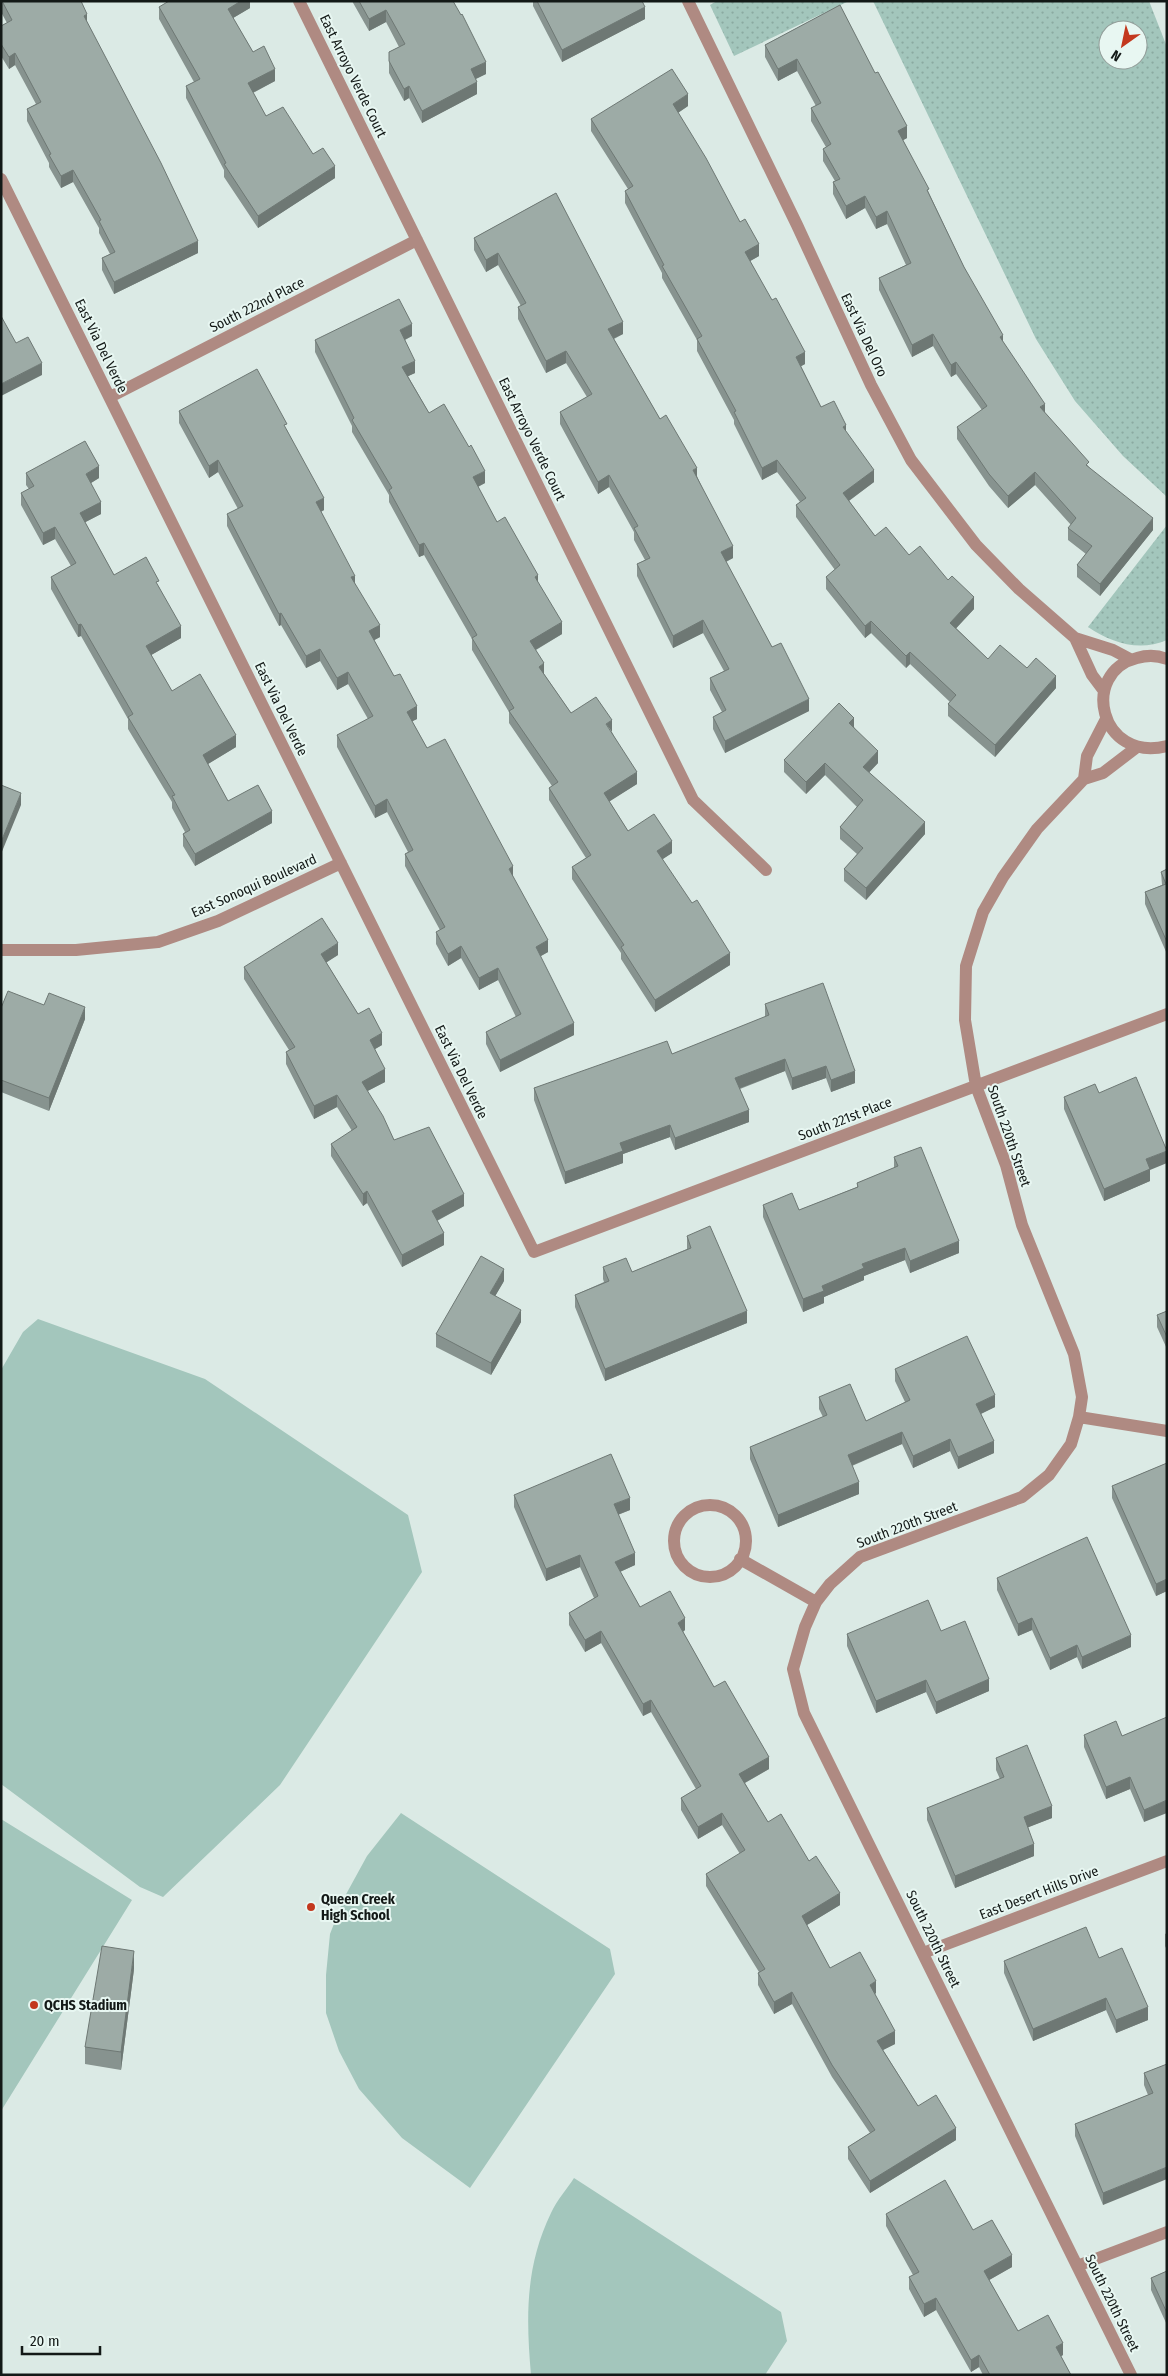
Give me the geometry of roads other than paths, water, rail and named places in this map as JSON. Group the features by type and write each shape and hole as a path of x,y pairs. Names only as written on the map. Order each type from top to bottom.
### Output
{"street":[{"name":"East Arroyo Verde Court","path":"300,1 693,800 766,870"},
{"name":"East Via Del Oro","path":"688,1 871,385 911,460 976,545 1019,589 1075,638 1113,650 1130,660"},
{"name":"East Via Del Verde","path":"1,179 534,1252"},
{"name":"South 222nd Place","path":"110,397 417,240"},
{"name":"East Via Del Oro","path":"1075,638 1092,675 1104,691"},
{"path":"1165,657 1146,656 1130,660 1114,672 1104,691 1103,700 1106,719 1113,731 1124,741 1137,747 1151,749 1167,746"},
{"path":"1084,778 1087,756 1106,719"},
{"name":"South 220th Street","path":"1131,2375 804,1713 793,1669 805,1627 816,1602 830,1584 860,1557 1022,1497 1049,1475 1071,1444 1079,1417 1082,1397 1074,1354 1022,1225 1006,1165 976,1086 966,1020 966,966 983,912 1002,877 1037,829 1084,778 1103,773 1137,747"},
{"name":"East Sonoqui Boulevard","path":"1,950 76,950 158,942 218,921 341,863"},
{"name":"South 221st Place","path":"534,1252 1167,1014"},
{"path":"1079,1417 1167,1431"},
{"path":"708,1506 729,1511 743,1528 746,1539 740,1560 730,1572 720,1576 706,1577 687,1569 678,1558 674,1545 675,1531 681,1520 697,1508 708,1506"},
{"path":"740,1560 816,1602"},
{"name":"East Desert Hills Drive","path":"923,1953 1167,1861"},
{"path":"1077,2266 1167,2232"}],"place":[{"name":"Queen Creek High School","path":"311,1907"},
{"name":"QCHS Stadium","path":"34,2005"}]}
